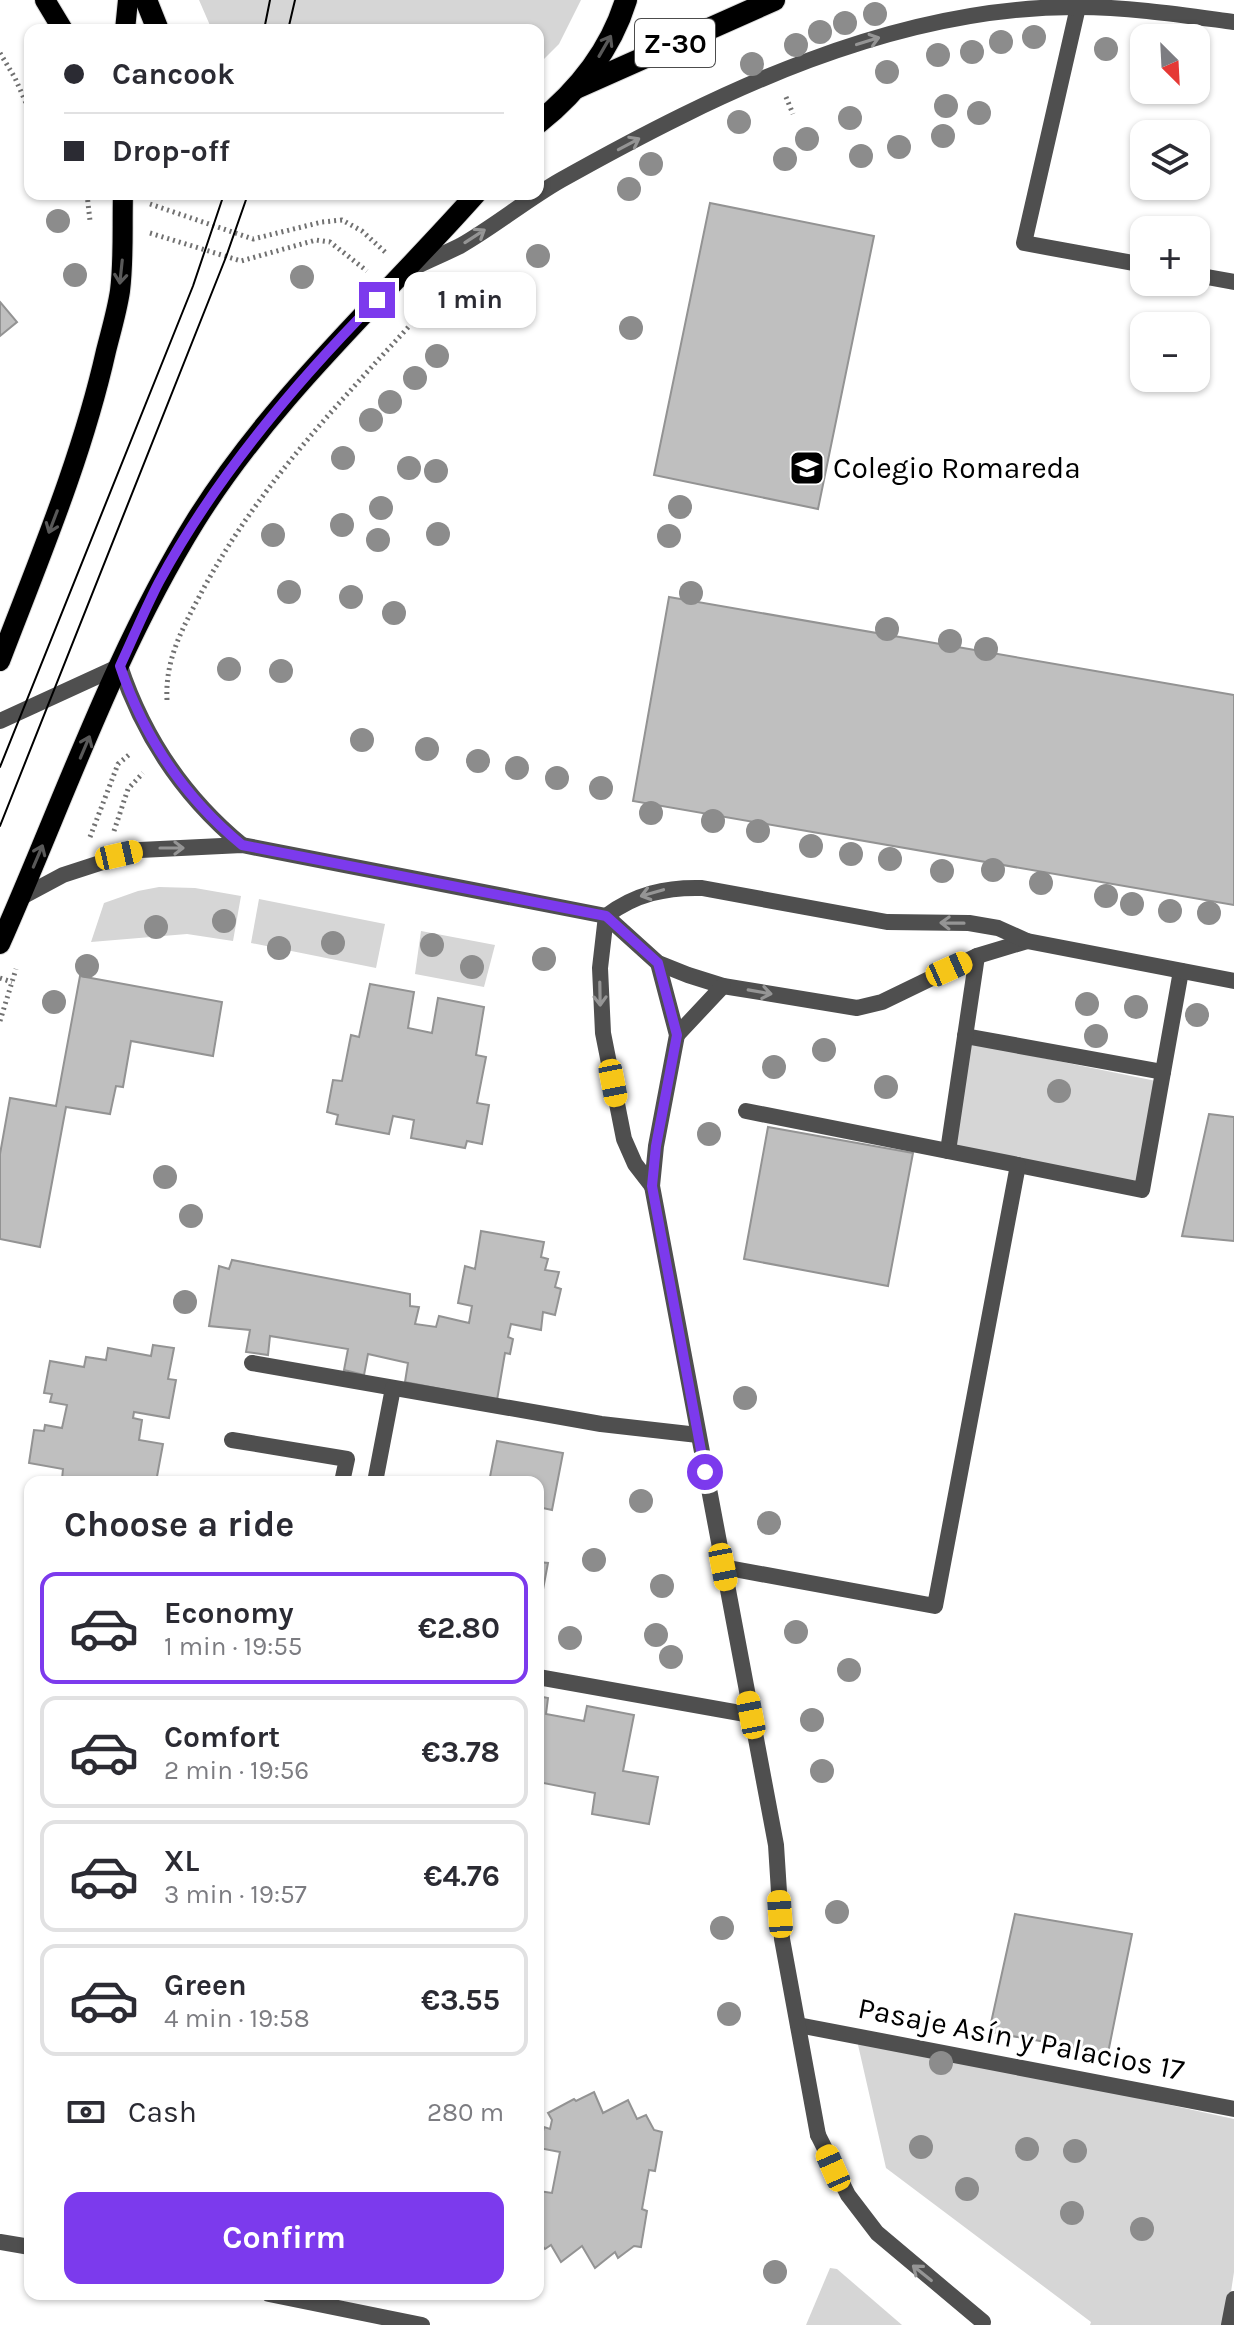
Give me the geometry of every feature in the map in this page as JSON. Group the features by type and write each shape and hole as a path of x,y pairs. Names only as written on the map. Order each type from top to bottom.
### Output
{"highway":[{"path":"146,0 156,24"},
{"path":"544,117 576,88 601,54 626,0"},
{"name":"Z-30","path":"576,88 774,0"}],"main road":[{"path":"45,0 59,24"},
{"path":"126,24 128,0"},
{"path":"0,661 88,421 119,295 123,200"},
{"path":"0,944 159,582 224,479 303,378 471,200"}],"street":[{"path":"1078,7 1024,243 1130,262"},
{"path":"544,191 699,109 836,51 926,24 978,15 1078,7 1234,22"},
{"path":"544,180 560,181"},
{"path":"406,272 460,246 531,200"},
{"path":"1210,278 1234,282"},
{"path":"0,721 120,666 133,703 151,738 186,791 242,845"},
{"path":"20,898 71,872 140,850 242,845 606,916 658,963 723,986 857,1008 882,1002 977,956 1027,941"},
{"path":"606,916 631,900 659,891 702,888 887,922 969,923 998,928 1027,941 1234,981"},
{"path":"606,916 600,968 603,1033 624,1139 635,1164 652,1186"},
{"path":"948,1151 977,956"},
{"path":"658,963 677,1035 656,1146 652,1186 776,1845 782,1939 818,2135 848,2195 877,2233 983,2322"},
{"path":"746,1111 1142,1190 1181,971"},
{"path":"677,1035 723,986"},
{"path":"965,1036 1163,1072"},
{"path":"723,1567 935,1606 1018,1165"},
{"path":"252,1363 601,1424 698,1435"},
{"path":"376,1476 393,1388"},
{"path":"232,1440 347,1459 343,1476"},
{"path":"544,1678 751,1715"},
{"name":"Pasaje Asín y Palacios 17","path":"798,2025 1234,2109"},
{"path":"0,2242 24,2246"},
{"path":"1229,2325 1234,2299"},
{"path":"299,2300 422,2325"}],"path":[{"path":"0,53 24,98"},
{"path":"147,203 253,239 342,220 353,224 378,245"},
{"path":"89,209 141,230 241,261 316,240 330,242 347,253 417,318"},
{"path":"85,850 118,764 171,720 166,699 170,658 180,632 232,536 320,424 434,299"},
{"path":"111,839 128,789 145,771"},
{"path":"0,978 12,982"}],"shaded area":[{"path":"199,0 581,0 559,44 544,59 544,24 209,24"},
{"path":"159,887 195,888 241,896 233,941 187,934 91,942 104,903"},
{"path":"259,899 385,924 376,968 251,943"},
{"path":"421,931 495,945 484,987 415,974"},
{"path":"970,1043 1156,1081 1143,1184 948,1146"},
{"path":"856,2036 1234,2119 1234,2272 1226,2325 1090,2325 1091,2322 886,2168"},
{"path":"830,2268 837,2269 902,2325 806,2325"}],"building":[{"path":"710,203 874,236 818,509 654,475"},
{"path":"0,302 17,322 0,336"},
{"path":"669,597 1234,695 1234,905 633,801"},
{"path":"80,976 222,1002 213,1056 131,1041 123,1087 116,1086 110,1114 66,1107 40,1247 0,1239 0,1154 10,1098 56,1106"},
{"path":"370,984 414,992 408,1028 432,1033 438,998 484,1007 476,1055 486,1057 477,1103 489,1105 482,1144 467,1141 465,1148 411,1138 414,1120 393,1116 389,1134 336,1124 338,1115 327,1112 333,1080 342,1081 351,1035 359,1037"},
{"path":"1209,1114 1234,1117 1234,1241 1182,1236"},
{"path":"768,1127 913,1153 888,1286 744,1259"},
{"path":"481,1231 544,1242 541,1257 548,1259 545,1270 559,1272 555,1287 561,1289 555,1315 543,1312 541,1330 511,1324 508,1337 513,1339 510,1354 505,1353 497,1400 405,1382 408,1363 368,1354 364,1375 344,1370 348,1349 270,1336 268,1355 246,1352 250,1330 209,1326 219,1266 229,1269 232,1260 410,1294 410,1306 419,1307 415,1324 436,1327 439,1316 469,1323 472,1306 458,1303 465,1266 475,1269"},
{"path":"153,1345 174,1348 168,1379 176,1380 169,1418 134,1412 133,1418 142,1420 139,1440 163,1444 157,1476 62,1476 63,1469 29,1463 34,1430 44,1431 45,1425 62,1428 67,1405 50,1402 52,1394 44,1393 50,1361 84,1367 86,1357 106,1360 108,1348 151,1356"},
{"path":"497,1441 563,1453 552,1510 544,1508 544,1476 490,1476"},
{"path":"544,1563 548,1563 544,1584"},
{"path":"544,1697 548,1698 546,1714 584,1721 587,1706 634,1715 623,1771 658,1777 649,1824 592,1814 595,1793 544,1783"},
{"path":"1015,1914 1132,1934 1108,2053 989,2032"},
{"path":"594,2092 603,2113 628,2100 637,2119 646,2115 654,2130 662,2132 655,2171 649,2170 642,2209 647,2211 641,2247 634,2246 618,2258 615,2252 595,2268 582,2246 561,2262 551,2245 544,2248 544,2192 552,2193 560,2152 544,2149 544,2127 550,2129 552,2120 548,2113 574,2099 576,2101"}],"tram line":[{"path":"265,24 270,0"},
{"path":"289,24 295,0"},
{"path":"0,767 193,286 222,200"},
{"path":"0,826 246,200"}],"place":[{"name":"Colegio Romareda","path":"807,468"}],"route":[{"path":"377,300 303,378 224,479 159,582 120,666 133,703 172,772 199,805 242,845 606,916 658,963 677,1035 656,1146 652,1186 705,1472"}]}
